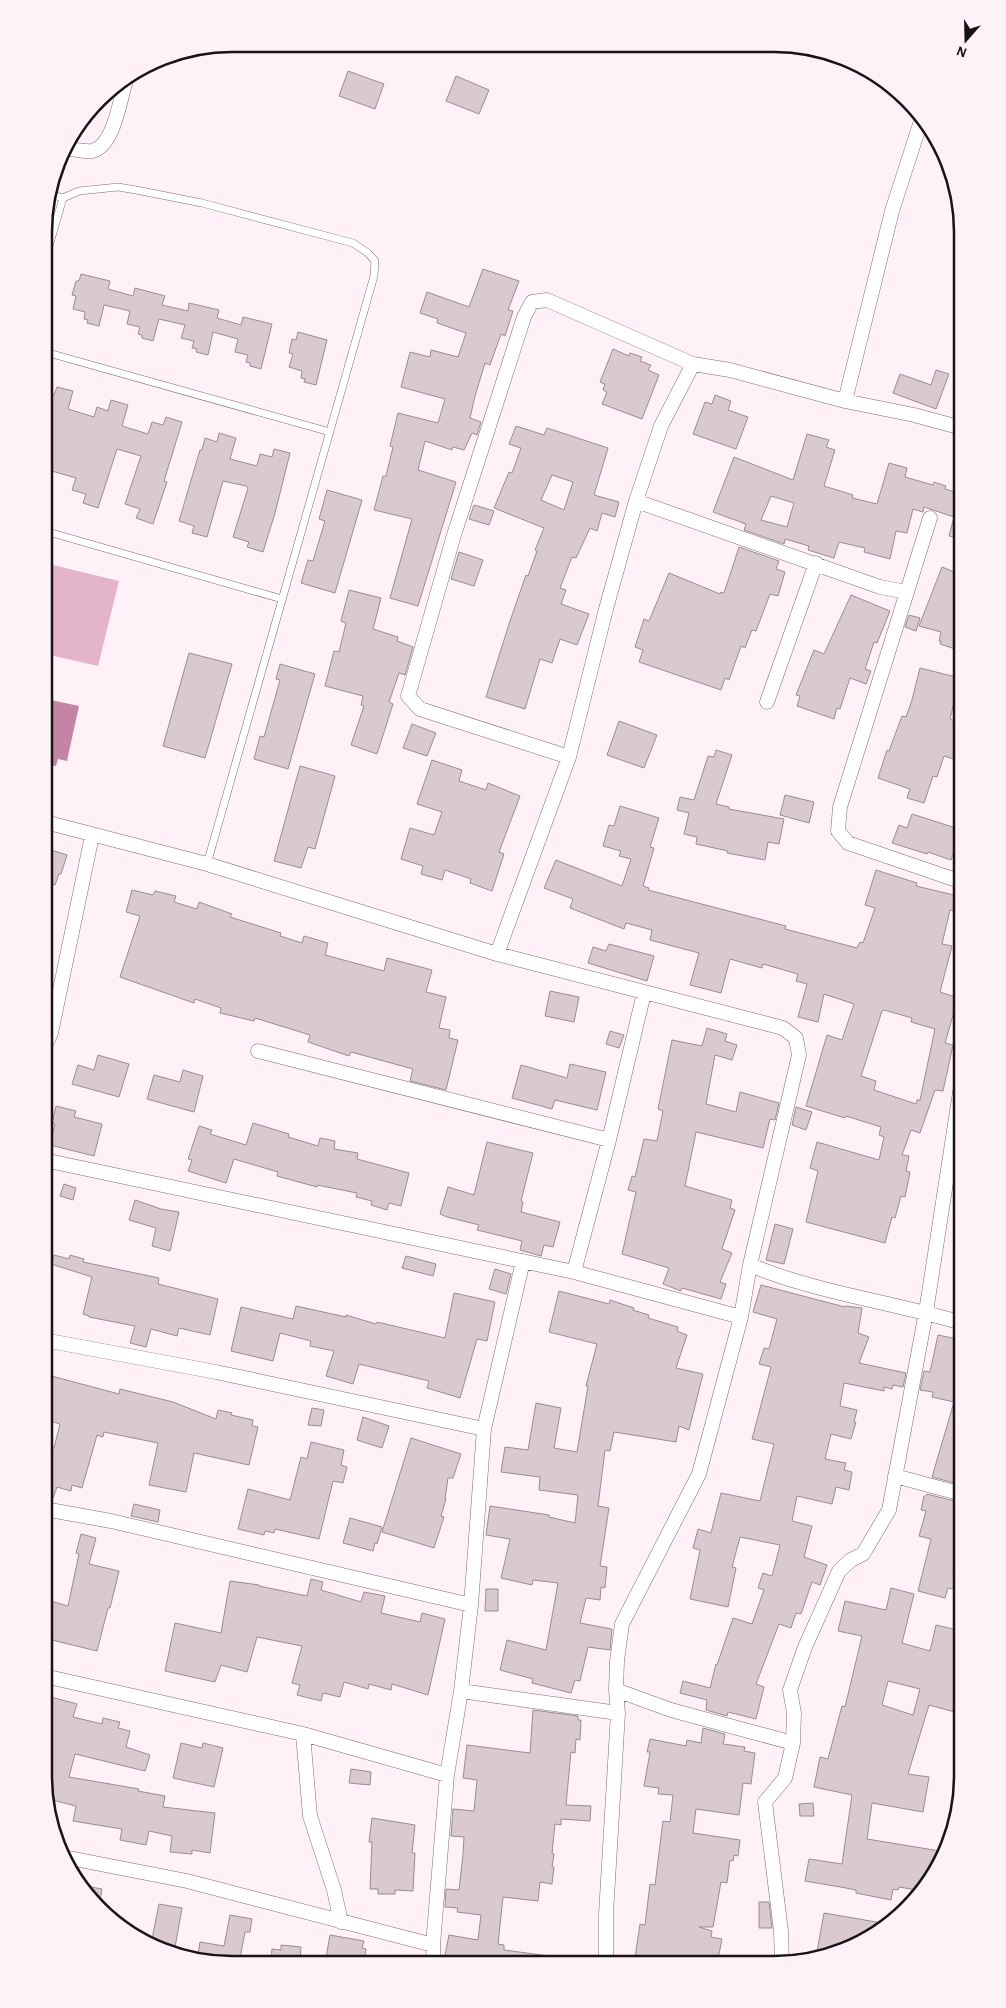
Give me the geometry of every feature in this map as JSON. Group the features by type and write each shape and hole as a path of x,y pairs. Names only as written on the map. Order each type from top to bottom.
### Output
{"street":[{"path":"73,149 90,151 101,148 110,138 123,90"},
{"path":"845,401 872,301 892,211 919,127"},
{"path":"568,757 420,709 408,696 454,534 524,317 532,302 546,300 693,364 730,370 845,401 914,415 954,426"},
{"path":"497,954 568,757 636,501 661,426 693,364"},
{"path":"636,501 880,587 907,592"},
{"path":"930,518 840,807 838,831 848,843 954,879"},
{"path":"767,702 816,563"},
{"path":"52,824 92,836 207,864 497,954 783,1028 796,1038 799,1055 750,1265 741,1317 699,1474 622,1624 617,1661 616,1690 618,1713 606,1914 606,1956"},
{"path":"52,1028 92,836"},
{"path":"574,1272 609,1140 644,993"},
{"path":"258,1051 609,1140"},
{"path":"52,1162 574,1272 741,1317"},
{"path":"782,1955 781,1931 766,1802 785,1778 793,1743 794,1713 790,1690 805,1647 840,1571 851,1560 864,1554 889,1510 954,1166"},
{"path":"434,1956 447,1775 461,1691 471,1605 484,1429 523,1261"},
{"path":"750,1265 779,1277 926,1312 954,1321"},
{"path":"52,1341 216,1372 484,1429"},
{"path":"895,1476 954,1492"},
{"path":"52,1510 111,1521 471,1605"},
{"path":"52,1678 302,1734 447,1775"},
{"path":"616,1690 671,1710 793,1743"},
{"path":"461,1691 618,1713"},
{"path":"302,1734 310,1816 334,1890 341,1922"},
{"path":"73,1859 187,1881 433,1945"}],"lane":[{"path":"56,196 63,198 79,191 118,187 202,203 353,243 368,253 375,261 374,276 207,864"},
{"path":"52,236 63,198"},
{"path":"52,354 330,432"},
{"path":"52,533 282,599"}],"shaded area":[{"path":"52,565 119,581 98,666 52,656"},
{"path":"52,700 79,706 67,761 58,759 56,766 52,765"}],"building":[{"path":"348,71 384,84 375,109 339,96"},
{"path":"456,76 489,90 479,114 446,101"},
{"path":"483,269 519,281 508,310 513,311 505,336 501,334 490,365 485,363 475,396 470,418 481,422 477,435 472,433 464,450 453,447 452,450 425,441 418,470 456,482 418,606 390,598 412,519 374,510 383,476 386,476 393,447 390,446 398,413 438,423 445,399 401,387 410,352 430,357 431,350 458,357 466,333 437,323 438,319 420,313 427,292 469,307"},
{"path":"81,274 110,281 108,289 133,296 135,288 165,296 162,305 188,311 189,303 219,310 217,318 241,325 243,317 272,324 261,369 250,366 250,363 246,362 248,355 235,352 238,339 213,332 208,355 196,352 197,349 192,348 194,341 181,338 185,325 159,319 153,341 142,338 142,335 138,334 140,327 127,324 130,311 104,305 99,326 87,323 88,320 84,319 85,312 73,309 76,296 72,295 76,281 79,281"},
{"path":"298,332 327,340 316,385 304,382 305,379 301,378 302,371 289,367 293,354 289,353 292,339 296,340"},
{"path":"613,349 629,356 630,353 642,357 640,361 651,365 648,370 659,375 642,419 602,404 607,392 603,390 605,384 600,382"},
{"path":"936,370 949,374 936,409 893,393 900,374 931,385"},
{"path":"57,387 73,391 68,409 94,417 97,407 108,411 111,400 128,405 122,426 148,434 152,422 163,425 166,417 182,422 164,481 167,482 153,524 136,518 140,509 125,504 141,456 117,449 98,508 83,503 86,494 72,490 76,478 52,471 52,394 54,395"},
{"path":"715,395 731,401 728,410 748,417 736,449 693,434 705,402 712,404"},
{"path":"516,426 544,435 547,428 608,448 594,495 619,502 615,517 602,513 597,531 590,528 576,558 572,557 560,588 566,590 561,604 589,614 577,645 560,639 552,663 540,659 525,709 486,697 510,621 544,528 494,508 509,472 512,473 521,448 509,444","holes":["552,475 573,482 564,510 541,500"]},
{"path":"219,433 236,438 230,459 257,466 260,454 272,457 274,449 290,453 263,552 247,547 249,542 233,537 248,488 246,486 223,481 207,537 192,533 194,526 179,521 205,438 217,442"},
{"path":"807,434 829,440 826,447 835,450 824,486 853,495 852,498 877,504 889,463 907,468 905,477 933,485 934,482 946,486 945,489 954,492 954,517 924,507 923,512 913,509 907,533 896,531 890,559 864,552 865,548 839,542 834,558 808,550 809,546 785,539 784,544 744,530 746,524 713,512 734,457 793,480","holes":["771,496 794,503 787,527 761,520"]},
{"path":"327,490 362,500 335,593 301,583 308,560 313,561 325,521 319,519"},
{"path":"474,505 494,511 489,525 469,519"},
{"path":"954,517 954,537 949,536"},
{"path":"739,547 779,561 776,569 785,572 778,596 770,594 756,631 752,630 745,648 741,646 729,680 725,678 721,690 639,662 643,650 635,647 644,619 649,621 669,573 720,594 721,592 724,593"},
{"path":"459,552 483,560 474,586 451,579"},
{"path":"942,567 954,572 954,649 940,644 941,632 919,626"},
{"path":"349,590 381,598 373,629 398,637 397,641 413,647 405,675 399,673 389,702 393,704 377,754 351,745 364,706 361,705 363,696 325,686 334,651 339,652 346,623 341,621"},
{"path":"851,595 890,611 877,643 874,642 865,669 871,671 866,684 850,678 840,709 837,708 834,719 797,706 800,696 796,695 814,650 824,654"},
{"path":"909,615 920,618 916,631 905,627"},
{"path":"189,653 232,664 205,758 163,746"},
{"path":"280,664 315,674 288,769 254,759 260,736 264,737 280,680 276,679"},
{"path":"920,668 954,676 954,703 950,719 954,721 954,759 944,756 937,777 933,776 924,803 907,798 910,789 878,778 887,750 889,751 902,716 906,717"},
{"path":"619,721 657,735 644,768 607,755"},
{"path":"412,724 436,733 427,756 403,748"},
{"path":"716,750 732,755 716,804 729,807 729,809 784,819 779,844 768,842 765,860 727,853 728,851 696,844 697,837 684,834 689,813 677,810 680,797 694,800 708,756 714,757"},
{"path":"432,760 462,770 459,781 486,790 488,783 520,796 499,852 504,854 492,891 470,883 471,879 445,870 442,880 421,874 423,866 401,859 410,828 434,835 442,812 417,804"},
{"path":"300,766 335,776 315,849 308,847 301,868 274,861"},
{"path":"785,795 814,802 809,823 780,815"},
{"path":"620,806 659,818 650,847 654,848 643,886 649,888 648,890 786,926 785,929 857,948 860,942 863,943 875,908 865,905 876,870 917,883 916,886 954,895 954,911 950,910 942,944 952,946 940,992 954,997 954,1012 945,1043 953,1045 943,1091 935,1090 920,1133 911,1130 902,1155 909,1156 906,1171 910,1172 905,1197 901,1196 895,1218 892,1217 885,1243 806,1222 818,1171 810,1168 817,1142 879,1160 884,1137 879,1135 881,1127 806,1106 827,1035 842,1040 854,1004 824,994 818,1022 798,1017 807,984 796,981 798,974 763,964 762,968 730,959 721,993 690,985 699,953 650,940 652,930 626,923 624,929 570,908 573,899 544,888 556,860 622,886 631,859 619,856 621,851 603,846 609,825 614,826","holes":["882,1011 912,1018 911,1022 935,1029 920,1100 917,1100 916,1104 874,1090 876,1081 861,1076"]},
{"path":"912,814 954,827 954,852 951,860 892,843 899,825 907,828"},
{"path":"52,850 67,855 55,885 52,884"},
{"path":"132,890 153,895 155,891 176,896 174,902 197,909 199,902 232,914 230,917 281,933 280,936 302,943 304,936 328,943 325,955 384,971 387,958 432,970 426,992 446,997 439,1028 450,1030 449,1038 458,1040 446,1090 410,1081 413,1069 351,1052 349,1056 308,1042 310,1035 255,1018 254,1021 220,1013 221,1008 195,999 194,1003 120,977 140,916 126,912"},
{"path":"609,944 654,956 647,981 588,963 593,947 606,951"},
{"path":"550,991 579,997 574,1022 545,1016"},
{"path":"707,1028 727,1034 725,1041 737,1045 732,1060 715,1055 706,1104 736,1112 740,1092 779,1103 775,1120 770,1119 763,1148 696,1132 685,1186 732,1200 730,1208 735,1210 722,1249 732,1253 720,1282 726,1284 721,1299 682,1288 681,1291 663,1284 669,1268 622,1254 636,1192 628,1190 632,1176 635,1177 644,1139 657,1141 663,1111 658,1109 672,1040 702,1046"},
{"path":"610,1031 624,1035 619,1048 606,1044"},
{"path":"98,1055 129,1064 119,1097 72,1084 78,1065 94,1070"},
{"path":"570,1064 606,1072 597,1110 555,1100 552,1109 512,1098 521,1065 567,1078"},
{"path":"183,1070 203,1076 194,1112 147,1099 154,1075 180,1082"},
{"path":"56,1106 76,1111 74,1117 102,1124 94,1156 52,1146 55,1124 52,1123"},
{"path":"796,1107 812,1112 806,1130 792,1125"},
{"path":"253,1123 289,1134 288,1137 318,1146 320,1138 335,1141 334,1149 358,1153 357,1159 409,1173 401,1206 389,1203 387,1210 371,1205 372,1201 356,1197 357,1193 317,1185 317,1187 277,1176 278,1172 234,1159 226,1183 188,1171 192,1160 188,1159 199,1126 212,1130 210,1134 246,1145"},
{"path":"487,1142 533,1153 521,1201 523,1202 521,1212 560,1222 553,1247 544,1245 541,1256 520,1250 522,1241 477,1230 479,1225 440,1214 448,1187 474,1195"},
{"path":"64,1184 76,1188 73,1200 60,1196"},
{"path":"135,1200 161,1209 179,1212 170,1251 152,1246 156,1228 129,1220"},
{"path":"775,1224 793,1229 784,1264 766,1260"},
{"path":"54,1255 69,1259 70,1255 84,1259 83,1262 159,1278 158,1284 218,1299 210,1335 179,1328 177,1336 151,1329 146,1347 130,1343 135,1326 89,1317 83,1314 92,1277 52,1264"},
{"path":"406,1256 436,1264 433,1276 402,1268"},
{"path":"495,1269 511,1274 506,1294 489,1289"},
{"path":"761,1285 845,1307 862,1308 858,1333 869,1337 859,1363 906,1373 903,1387 893,1385 892,1389 884,1387 884,1391 844,1383 840,1406 857,1410 854,1422 856,1422 851,1439 831,1434 825,1459 846,1463 844,1470 852,1472 849,1490 836,1487 832,1504 797,1496 792,1521 812,1526 804,1557 827,1565 820,1585 812,1582 801,1614 796,1613 791,1628 779,1624 756,1684 764,1687 756,1719 728,1712 727,1716 706,1710 707,1700 680,1693 683,1681 710,1688 716,1664 733,1618 752,1624 764,1590 758,1588 763,1573 772,1576 780,1545 740,1537 732,1567 736,1568 728,1607 690,1599 700,1550 693,1548 698,1529 711,1533 721,1493 760,1501 774,1444 752,1439 771,1367 759,1364 764,1348 769,1349 777,1319 753,1312"},
{"path":"559,1291 609,1304 610,1300 649,1315 648,1318 678,1327 677,1331 687,1335 676,1368 703,1374 689,1430 679,1426 676,1442 614,1432 610,1451 605,1450 598,1506 609,1508 600,1566 607,1567 605,1588 601,1587 600,1600 586,1598 580,1623 612,1629 610,1650 588,1647 580,1681 575,1680 571,1693 532,1683 533,1679 500,1670 507,1640 546,1650 558,1583 533,1580 532,1585 501,1578 510,1539 486,1535 490,1506 549,1515 549,1517 575,1523 578,1495 539,1490 540,1477 501,1472 505,1447 528,1450 536,1403 561,1408 554,1448 577,1452 588,1386 586,1386 597,1344 549,1332"},
{"path":"454,1293 495,1302 487,1341 477,1339 460,1398 427,1388 429,1381 359,1364 353,1384 326,1376 334,1351 310,1346 311,1341 280,1333 273,1361 231,1351 241,1307 293,1319 296,1306 346,1317 346,1315 376,1324 377,1322 445,1338"},
{"path":"938,1335 954,1338 954,1402 932,1397 933,1392 920,1390 924,1371 930,1372"},
{"path":"52,1376 119,1394 120,1389 173,1402 216,1419 218,1410 232,1413 231,1415 253,1420 252,1426 258,1427 249,1465 194,1453 186,1492 149,1485 158,1443 104,1432 103,1437 97,1435 82,1488 72,1485 71,1491 57,1487 52,1501 52,1448 54,1448 60,1424 52,1422"},
{"path":"954,1402 954,1483 932,1477"},
{"path":"312,1408 324,1410 321,1426 308,1425"},
{"path":"363,1417 389,1426 382,1448 357,1440"},
{"path":"411,1438 461,1454 453,1478 448,1478 446,1499 441,1516 444,1517 434,1548 382,1532"},
{"path":"311,1442 344,1450 341,1465 347,1467 343,1483 333,1481 319,1539 275,1529 274,1533 265,1531 264,1535 238,1529 248,1489 290,1500 301,1457 307,1459"},
{"path":"927,1494 954,1501 954,1589 948,1588 945,1598 918,1591 931,1539 919,1536 926,1511 921,1510 924,1496"},
{"path":"134,1504 160,1510 158,1522 131,1516"},
{"path":"350,1518 382,1527 373,1551 343,1543"},
{"path":"81,1534 96,1538 89,1564 119,1571 97,1651 52,1640 52,1601 68,1606 79,1554 76,1553"},
{"path":"311,1579 323,1582 321,1590 361,1602 364,1592 385,1596 381,1613 420,1622 422,1613 445,1619 428,1695 392,1684 391,1690 369,1684 368,1689 344,1682 340,1697 323,1693 321,1701 297,1695 300,1685 292,1683 302,1646 257,1637 247,1672 221,1665 215,1682 165,1671 175,1623 221,1633 230,1581 259,1585 307,1596"},
{"path":"891,1588 914,1594 902,1643 930,1651 936,1625 954,1629 954,1712 929,1705 908,1774 929,1777 923,1812 872,1803 867,1839 937,1851 913,1889 899,1887 898,1890 893,1889 891,1900 856,1893 856,1890 805,1881 809,1859 842,1864 852,1795 814,1787 820,1757 828,1759 842,1706 845,1707 862,1636 838,1631 845,1601 886,1610","holes":["888,1681 920,1689 913,1715 882,1705"]},
{"path":"486,1589 498,1589 498,1611 485,1611"},
{"path":"52,1697 77,1704 73,1717 102,1724 103,1718 120,1722 118,1728 130,1731 126,1747 150,1755 145,1771 75,1754 69,1777 139,1789 138,1791 165,1796 163,1807 215,1813 210,1853 192,1850 192,1854 170,1852 172,1836 149,1831 146,1845 120,1840 122,1829 73,1821 76,1806 54,1801 52,1775"},
{"path":"533,1710 578,1716 578,1720 581,1720 580,1740 576,1739 575,1753 571,1752 566,1805 591,1806 590,1821 561,1819 561,1825 555,1824 552,1884 540,1882 538,1901 503,1897 498,1944 504,1945 504,1950 549,1956 445,1955 449,1935 478,1940 481,1915 457,1912 458,1908 445,1907 446,1889 459,1890 463,1855 464,1837 451,1836 453,1809 474,1811 477,1780 463,1778 467,1745 530,1753"},
{"path":"703,1728 725,1734 723,1744 745,1747 744,1751 755,1753 751,1784 743,1783 739,1815 696,1809 693,1833 740,1840 738,1856 734,1855 733,1861 730,1860 727,1883 721,1882 713,1927 699,1927 712,1931 711,1937 722,1939 719,1956 635,1956 640,1924 645,1925 650,1884 655,1885 663,1821 670,1822 673,1795 658,1794 659,1788 644,1786 650,1752 647,1752 650,1739 686,1746 687,1740 701,1743"},
{"path":"181,1743 202,1748 203,1743 223,1748 214,1787 173,1778"},
{"path":"351,1769 371,1772 370,1785 349,1783"},
{"path":"813,1803 814,1816 800,1816 799,1804"},
{"path":"372,1818 415,1825 412,1853 415,1853 413,1891 395,1890 395,1894 378,1894 378,1889 370,1889 372,1842 369,1842"},
{"path":"92,1887 102,1889 101,1898"},
{"path":"759,1902 769,1902 772,1928 759,1928"},
{"path":"159,1904 182,1908 175,1946 152,1937"},
{"path":"824,1913 877,1922 853,1937 817,1950"},
{"path":"230,1915 252,1919 250,1932 245,1932 240,1956 198,1952 200,1942 224,1946"},
{"path":"330,1935 364,1941 362,1948 366,1949 365,1956 326,1956"},
{"path":"281,1945 301,1947 300,1956 272,1956 272,1949 281,1950"}]}
